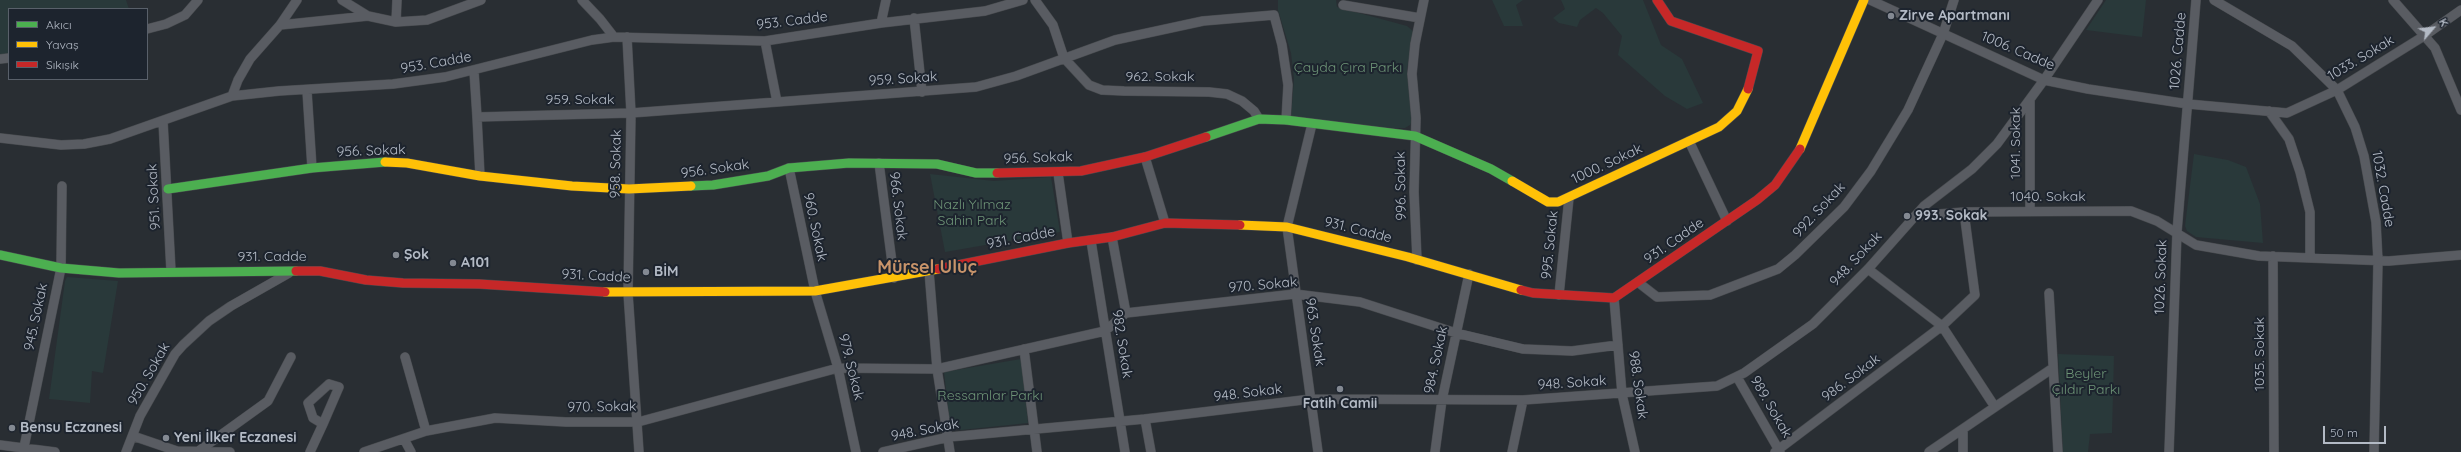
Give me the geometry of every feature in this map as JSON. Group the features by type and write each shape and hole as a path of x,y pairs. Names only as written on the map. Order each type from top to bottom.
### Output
{"main road":[{"name":"1000. Sokak","path":"1259,119 1286,120 1415,136 1491,169 1548,202 1558,202 1719,127 1737,111 1750,85 1758,51 1671,21 1665,15 1657,0"},
{"name":"931. Cadde","path":"0,255 61,268 120,273 171,271 320,271 366,280 403,283 479,284 628,293 814,291 894,278 1068,243 1112,237 1165,223 1287,227 1417,260 1533,293 1614,298 1639,283 1727,222 1775,185 1792,163 1803,144 1864,0"},
{"name":"956. Sokak","path":"168,189 312,168 383,162 407,163 480,176 572,186 628,190 713,185 768,176 789,168 879,163 937,164 976,173 1058,173 1081,171 1144,157 1259,119"}],"street":[{"path":"148,29 166,24 185,14 198,0"},
{"path":"232,96 238,80 250,59 280,25 297,0"},
{"path":"342,0 368,16"},
{"path":"396,22 397,0"},
{"path":"280,25 368,16 396,22 427,20 481,0"},
{"path":"582,0 600,18 614,37"},
{"path":"881,23 886,0"},
{"name":"953. Cadde","path":"0,138 55,144 84,144 110,139 232,96 393,84 474,71 592,40 614,37 765,41 914,18 985,11 1023,0"},
{"path":"1034,0 1053,25 1064,58"},
{"name":"996. Sokak","path":"1417,260 1414,192 1416,118 1412,74 1415,44 1424,0"},
{"name":"1006. Cadde","path":"1870,0 2044,80 2088,89 2188,104"},
{"name":"992. Sokak","path":"1639,283 1657,297 1710,295 1778,268 1795,255 1844,207 1871,171 1908,110 1944,34 1954,0"},
{"name":"948. Sokak","path":"883,452 949,437 1145,419 1311,399 1523,400 1717,386 1737,377 1813,324 1868,270 1915,216 1945,188 1972,169 1997,144 2044,80 2098,0"},
{"name":"1026. Cadde","path":"2188,104 2196,0"},
{"name":"1032. Cadde","path":"2214,0 2292,46 2337,90 2355,127 2364,156 2376,222 2378,261 2374,452"},
{"path":"2393,0 2435,48 2461,110"},
{"path":"1343,5 1420,18"},
{"name":"1033. Sokak","path":"2188,104 2287,113 2337,90 2424,36 2461,10"},
{"name":"959. Sokak","path":"477,116 631,113 922,92 987,84 1115,40 1203,21 1274,16 1282,44 1288,85 1286,120"},
{"path":"914,18 922,92"},
{"name":"958. Sokak","path":"627,37 631,113 628,190 628,293 638,422 638,452"},
{"path":"765,41 777,102"},
{"name":"962. Sokak","path":"1064,58 1088,85 1102,90 1209,92 1227,94 1242,101 1254,111 1259,119"},
{"path":"474,71 480,176"},
{"path":"307,90 312,168"},
{"name":"1041. Sokak","path":"2030,99 2030,211"},
{"name":"1026. Sokak","path":"2169,452 2177,232 2188,104"},
{"path":"2269,111 2289,139 2300,172 2310,212 2310,258"},
{"name":"951. Sokak","path":"164,121 171,271"},
{"name":"963. Sokak","path":"1312,124 1287,227 1295,294 1318,452"},
{"path":"1689,141 1727,222"},
{"path":"1144,157 1165,223"},
{"name":"966. Sokak","path":"879,163 894,278"},
{"name":"960. Sokak","path":"789,168 814,291"},
{"path":"1058,173 1068,243"},
{"name":"945. Sokak","path":"22,449 61,268 62,186"},
{"name":"995. Sokak","path":"1559,295 1569,198"},
{"name":"1040. Sokak","path":"1915,216 1964,212 2131,211 2157,221 2196,245 2273,256 2378,261 2461,255"},
{"name":"986. Sokak","path":"1778,451 1942,326 1975,295 1964,212"},
{"name":"982. Sokak","path":"1112,237 1126,313"},
{"name":"982. Sokak","path":"1091,241 1125,452"},
{"name":"1035. Sokak","path":"2273,256 2274,452"},
{"path":"1868,270 1942,326 1995,407"},
{"name":"950. Sokak","path":"126,452 140,416 175,354 183,345 230,306 292,271"},
{"path":"929,271 937,369 949,437 950,452"},
{"name":"984. Sokak","path":"1435,452 1442,400 1469,274"},
{"name":"979. Sokak","path":"814,291 838,368 856,452"},
{"path":"2049,293 2058,452"},
{"name":"970. Sokak","path":"1126,313 1295,294 1360,302 1456,333 1523,349 1572,351 1618,345"},
{"name":"988. Sokak","path":"1614,298 1622,394 1635,452"},
{"path":"937,369 1105,331 1126,313"},
{"path":"1024,349 1038,452"},
{"path":"200,450 268,401 291,357"},
{"path":"406,357 426,431"},
{"name":"970. Sokak","path":"364,452 426,431 495,418 566,422 638,422 838,368 937,369"},
{"path":"1929,452 2053,368"},
{"name":"989. Sokak","path":"1737,377 1778,451"},
{"path":"1512,452 1523,400"},
{"path":"1145,419 1151,452"},
{"path":"310,452 323,424"},
{"path":"1963,429 1963,452"},
{"path":"133,436 177,451 200,450 230,452"},
{"path":"404,439 411,452"},
{"path":"0,445 55,452"}],"green space":[{"path":"0,0 126,0 129,8 8,8 8,58 0,59"},
{"name":"Çayda Çıra Parkı","path":"1278,0 1336,0 1337,7 1407,26 1414,32 1407,69 1413,118 1410,125 1405,128 1391,128 1291,117 1294,79 1291,53 1278,10"},
{"path":"1492,0 1523,0 1516,5 1523,26 1504,26"},
{"path":"1561,0 1643,0 1661,45 1682,59 1703,103 1687,109 1665,96 1618,55 1622,36 1603,13 1596,8 1580,20 1577,27 1559,23 1553,18 1565,9"},
{"path":"2106,0 2146,0 2142,37 2086,30"},
{"path":"2194,154 2228,160 2246,167 2260,204 2263,243 2196,237 2187,231 2185,226"},
{"name":"Nazlı Yılmaz Sahin Park","path":"930,174 994,181 1051,177 1060,232 945,252"},
{"path":"67,277 118,281 103,373 92,371 90,403 49,399 65,281"},
{"name":"Beyler Çıldır Parkı","path":"2058,354 2114,356 2112,433 2090,434 2088,452 2063,452"},
{"name":"Ressamlar Parkı","path":"1021,359 1028,423 961,430 950,425 944,372"}],"traffic: fast":[{"path":"1206,137 1259,119 1286,120 1415,136 1491,169 1512,181"},
{"path":"168,189 312,168 385,162"},
{"path":"691,186 713,185 768,176 789,168 849,163 937,164 976,173 997,173"},
{"path":"0,255 61,268 119,273 296,271"}],"traffic: slow":[{"path":"1800,149 1864,0"},
{"path":"1512,181 1548,202 1558,202 1719,127 1737,111 1748,89"},
{"path":"385,162 407,163 480,176 572,186 629,189 691,186"},
{"path":"1240,225 1287,227 1408,257 1521,290"},
{"path":"605,292 815,291 938,269"}],"traffic: jam":[{"path":"1657,0 1671,21 1758,51 1748,89"},
{"path":"997,173 1081,171 1145,157 1206,137"},
{"path":"1521,290 1533,293 1614,298 1757,200 1775,185 1800,149"},
{"path":"938,269 1068,243 1112,237 1165,223 1240,225"},
{"path":"296,271 320,271 366,280 403,283 479,284 605,292"}],"place":[{"name":"Zirve Apartmanı","path":"1891,16"},
{"name":"993. Sokak","path":"1907,216"},
{"name":"Şok","path":"396,255"},
{"name":"A101","path":"453,263"},
{"name":"BİM","path":"646,272"},
{"name":"Fatih Camii","path":"1340,389"},
{"name":"Bensu Eczanesi","path":"12,428"},
{"name":"Yeni İlker Eczanesi","path":"166,438"}],"district":[{"name":"Mürsel Uluç","path":"927,268"}]}
